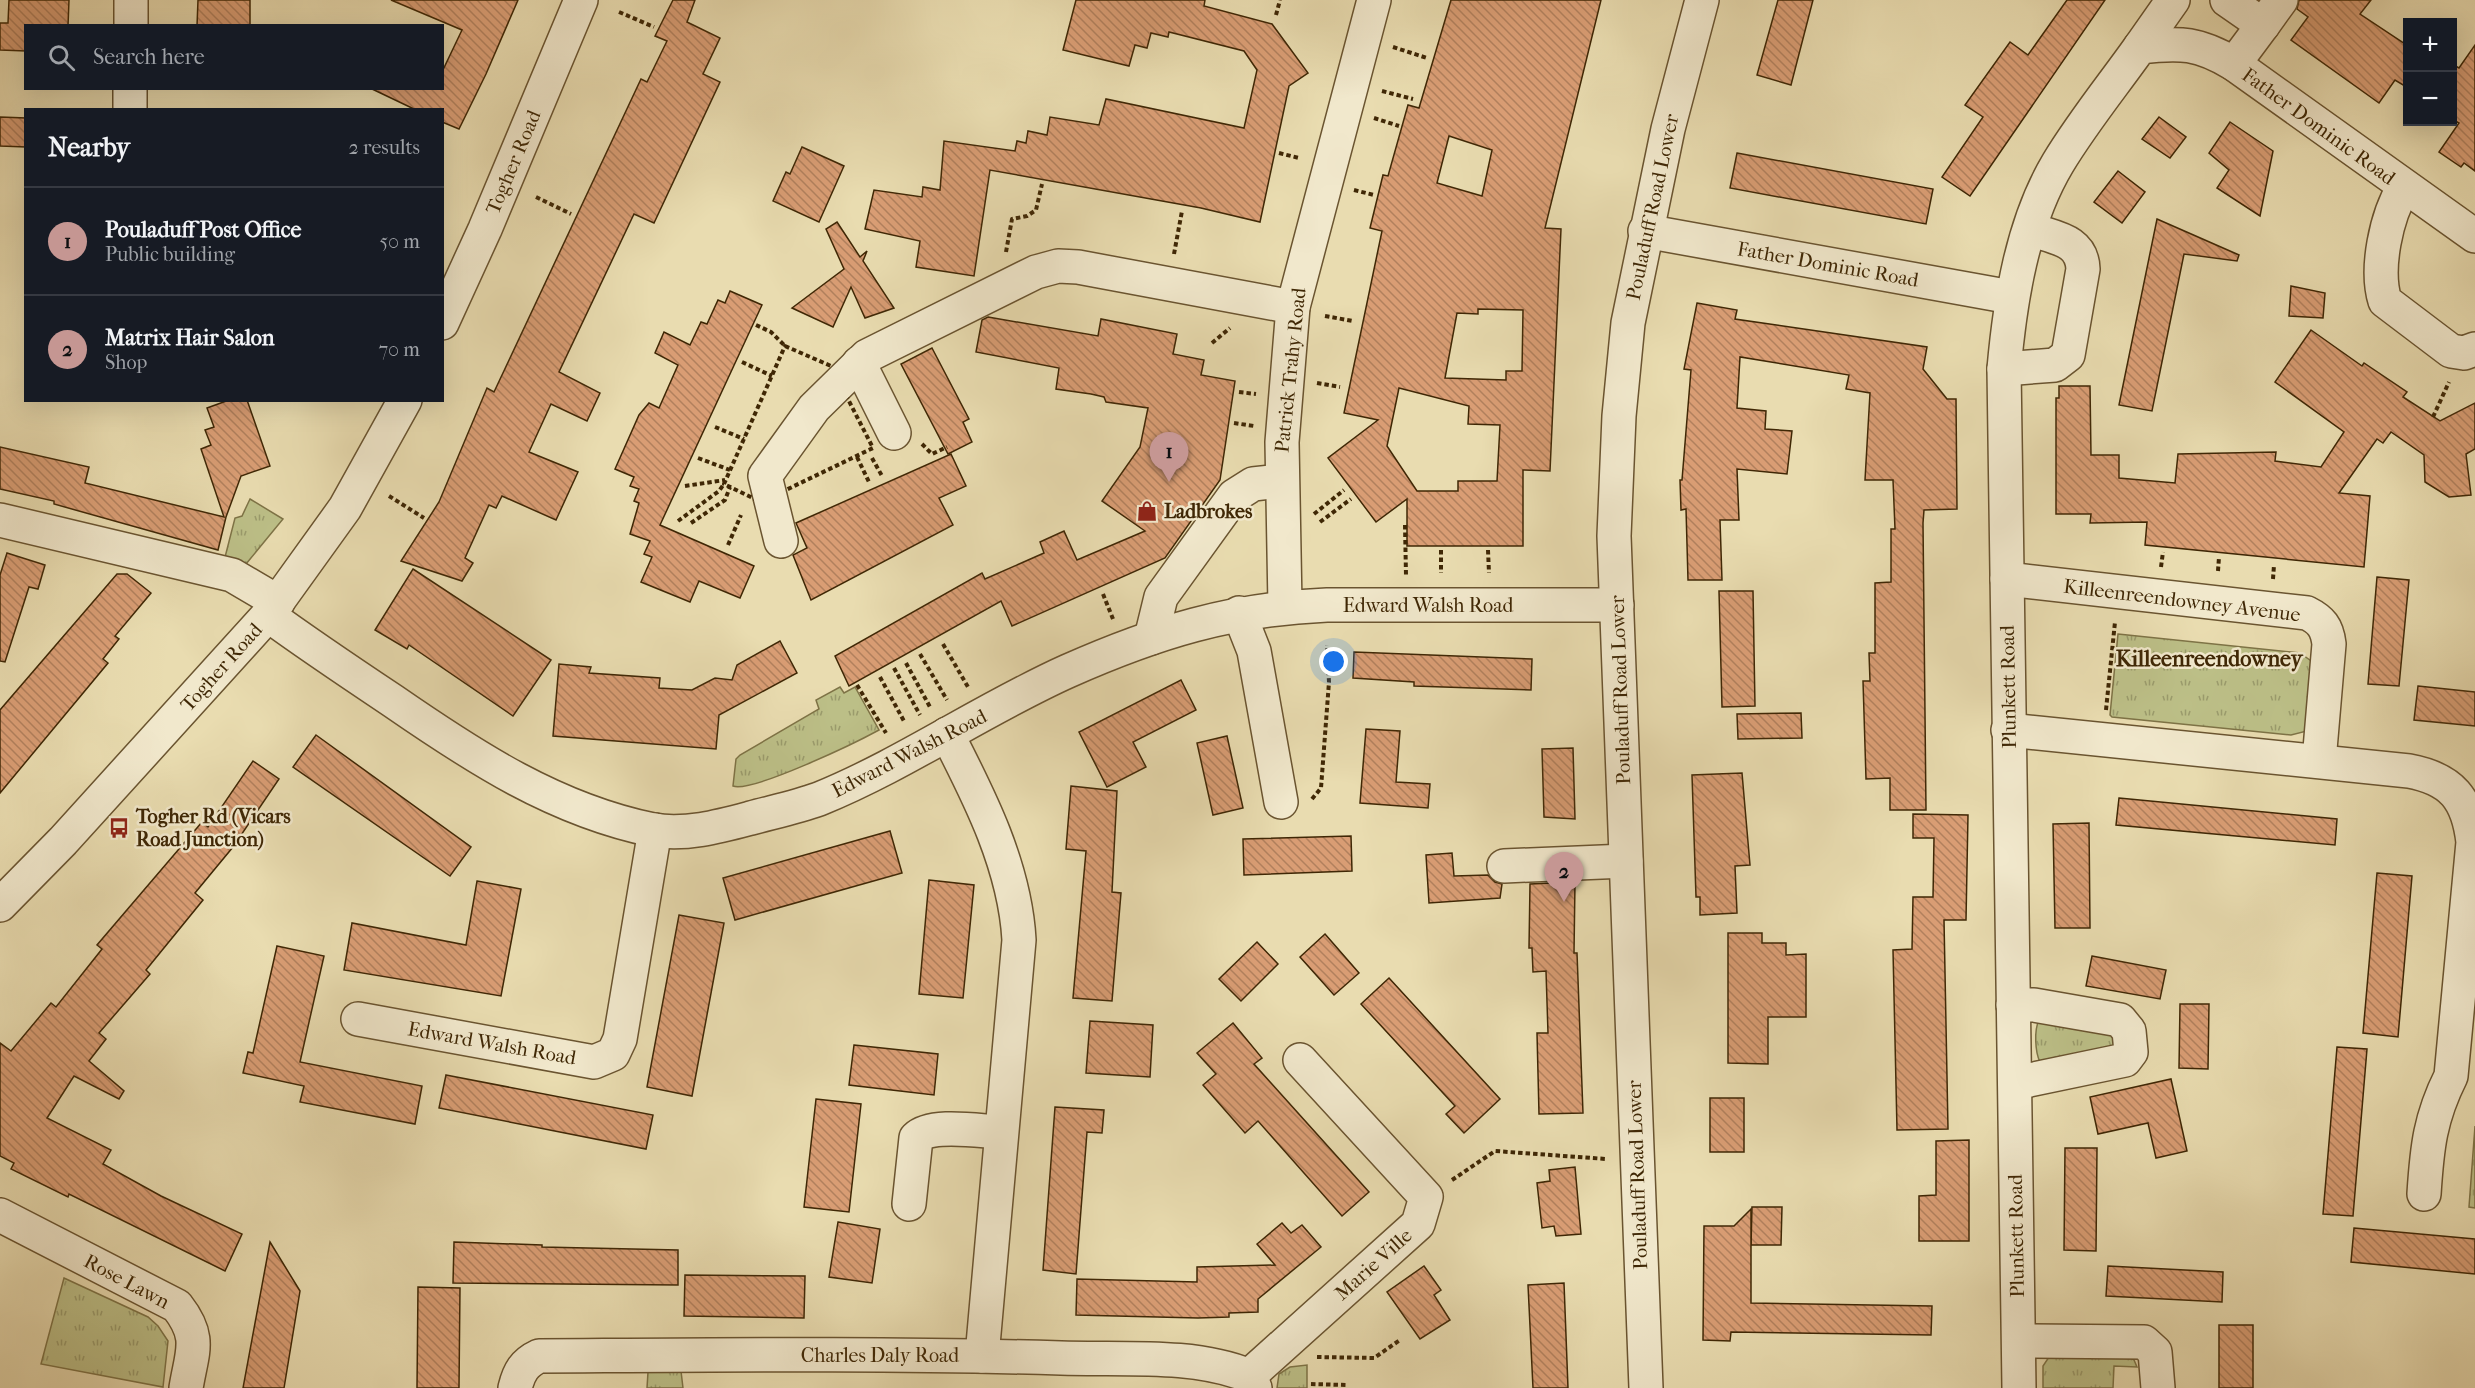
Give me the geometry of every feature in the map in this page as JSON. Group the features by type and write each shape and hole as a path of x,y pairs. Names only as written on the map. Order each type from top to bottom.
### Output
{"street":[{"path":"131,0 131,24"},
{"name":"Togher Road","path":"444,319 485,229 581,0"},
{"name":"Patrick Trahy Road","path":"1285,606 1281,481 1307,311 1374,0"},
{"name":"Pouladuff Road Lower","path":"1646,1388 1614,536 1619,416 1628,323 1645,231 1682,69 1702,0"},
{"path":"2030,229 2071,244 2080,250 2083,257 2083,269 2068,355 2055,365 2004,369 2011,297 2030,229 2058,162 2173,0"},
{"name":"Father Dominic Road","path":"2227,0 2272,12 2234,64"},
{"name":"Father Dominic Road","path":"2140,47 2186,43 2210,50 2234,64 2475,236"},
{"path":"130,90 130,108"},
{"name":"Father Dominic Road","path":"2404,187 2391,210 2380,275 2385,301 2451,351 2464,353 2475,349"},
{"name":"Father Dominic Road","path":"1645,231 2011,297"},
{"path":"781,541 757,486 814,408 867,356 1036,272 1058,266 1078,267 1307,311"},
{"path":"859,363 881,441"},
{"name":"Plunkett Road","path":"2004,369 2019,1388"},
{"name":"Togher Road","path":"0,906 63,842 273,609 345,508 397,403"},
{"path":"1151,638 1161,597 1234,496 1253,484 1281,481"},
{"name":"Edward Walsh Road","path":"0,520 232,575 273,609 465,750 506,775 557,800 655,830 686,831 711,827 817,800 939,722 1151,638 1207,619 1285,606 1617,605"},
{"name":"Killeenreendowney Avenue","path":"2007,579 2307,613 2318,618 2324,625 2330,644 2319,761"},
{"path":"1239,613 1254,651 1281,802"},
{"path":"939,722 989,824 1011,886 1017,912 1019,940 1000,1132 982,1356"},
{"path":"2008,730 2409,771 2436,777 2450,787 2464,803 2471,822 2473,842 2469,957 2451,1076 2436,1107 2427,1147 2424,1194"},
{"name":"Edward Walsh Road","path":"358,1019 594,1062 613,1054 620,1039 655,830"},
{"path":"1504,866 1626,861"},
{"path":"2013,1005 2034,1005 2120,1020 2129,1031 2131,1052 2125,1060 2015,1083"},
{"path":"1300,1060 1426,1197"},
{"path":"909,1204 916,1138 920,1134 931,1129 1000,1132"},
{"name":"Marie Ville","path":"1252,1382 1418,1224 1426,1197"},
{"name":"Rose Lawn","path":"0,1215 177,1306 189,1321 193,1332 186,1388"},
{"path":"2019,1341 2144,1342 2156,1352 2158,1388"},
{"name":"Charles Daly Road","path":"515,1388 520,1372 527,1361 539,1356 982,1356 1183,1362 1222,1367 1252,1382"}],"path":[{"path":"1276,15 1280,0"},
{"path":"620,12 654,27"},
{"path":"1389,45 1426,58"},
{"path":"1376,89 1413,99"},
{"path":"1369,117 1399,126"},
{"path":"1279,153 1309,160"},
{"path":"1036,272 1005,262 1012,219 1027,216 1036,210 1042,184"},
{"path":"536,197 571,214"},
{"path":"1173,258 1182,211"},
{"path":"1307,311 1353,321"},
{"path":"756,325 771,332 785,346"},
{"path":"742,362 772,376"},
{"path":"1234,423 1263,428"},
{"path":"715,427 744,439"},
{"path":"881,441 882,476"},
{"path":"856,457 869,482"},
{"path":"698,458 730,470"},
{"path":"678,521 719,491 724,482 685,486"},
{"path":"728,544 757,486"},
{"path":"691,524 725,500 730,487"},
{"path":"1313,514 1344,490"},
{"path":"388,495 424,518"},
{"path":"1320,522 1352,499"},
{"path":"1405,525 1406,578"},
{"path":"1441,550 1441,578"},
{"path":"1488,550 1489,577"},
{"path":"2104,722 2118,592"},
{"path":"1103,594 1113,619"},
{"path":"943,644 969,689"},
{"path":"920,654 948,701"},
{"path":"906,663 939,722"},
{"path":"894,668 920,716"},
{"path":"880,677 905,724"},
{"path":"857,685 886,734"},
{"path":"1426,1197 1495,1151 1637,1161"},
{"path":"1310,1357 1374,1358 1400,1340"},
{"path":"1311,1384 1346,1385"}],"green space":[{"path":"250,499 283,519 246,564 223,565 235,518 242,516"},
{"path":"2118,634 2300,653 2314,663 2307,731 2291,735 2112,717 2110,715"},
{"path":"840,687 844,693 855,687 879,730 782,775 744,786 733,786 736,759 740,755 819,709 816,700"},
{"path":"2039,1020 2111,1025 2118,1049 2040,1062 2036,1041"},
{"path":"2475,1126 2475,1208 2469,1207"},
{"path":"64,1278 148,1317 158,1326 168,1341 163,1387 41,1364"},
{"path":"2128,1356 2134,1360 2137,1367 2114,1366 2113,1388 2043,1388 2043,1366 2049,1357"},
{"path":"1307,1365 1307,1388 1277,1388 1279,1374 1290,1367"},
{"path":"681,1371 683,1388 647,1388 648,1372"}],"building":[{"path":"9,0 69,0 68,24 24,24 24,51 0,50 0,23 8,23"},
{"path":"198,0 250,0 250,24 197,24"},
{"path":"391,0 518,0 459,129 444,123 444,108 412,108 374,90 444,90 444,68 462,30"},
{"path":"673,0 695,0 687,22 720,38 703,74 720,82 654,223 634,214 559,372 600,393 587,421 551,404 529,452 578,472 556,520 502,496 496,508 489,505 465,558 473,563 462,581 401,561 439,502 487,388 494,392 641,79 647,82 667,41 655,36"},
{"path":"1076,0 1205,0 1204,6 1272,24 1308,73 1289,86 1260,222 1201,208 990,170 974,276 916,267 920,241 865,229 874,190 922,197 923,187 940,190 944,141 1015,151 1017,141 1026,143 1028,131 1047,135 1050,117 1099,125 1106,99 1244,128 1257,70 1244,51 1169,32 1168,37 1151,33 1147,48 1135,45 1129,66 1063,50"},
{"path":"1451,0 1601,0 1545,228 1561,229 1550,471 1523,470 1523,546 1407,546 1407,499 1376,522 1328,458 1378,420 1344,413 1382,231 1370,228 1383,175 1388,176 1408,105 1419,108","holes":["1449,136 1492,150 1482,196 1437,183","1478,309 1523,310 1522,371 1506,371 1506,380 1445,378 1457,313 1478,314","1399,388 1469,406 1468,424 1500,425 1497,481 1458,481 1458,491 1417,491 1387,446"]},
{"path":"1778,0 1813,0 1791,85 1757,75"},
{"path":"2067,0 2105,0 1970,196 1942,177 1983,117 1965,105 2010,42 2028,55"},
{"path":"2299,0 2371,0 2360,14 2403,43 2403,85 2395,80 2379,103 2291,40 2308,17 2297,9"},
{"path":"2475,45 2475,171 2464,163 2461,167 2439,152 2459,123 2457,122 2457,67 2459,68"},
{"path":"0,117 24,118 24,147 0,146"},
{"path":"2159,117 2186,137 2170,158 2142,139"},
{"path":"2230,122 2273,151 2260,216 2217,188 2229,170 2209,153"},
{"path":"802,147 844,166 819,222 773,201 786,172 790,174"},
{"path":"1737,153 1933,189 1926,224 1730,188"},
{"path":"2118,171 2145,192 2122,223 2094,202"},
{"path":"2157,219 2239,255 2237,261 2184,254 2152,411 2119,405"},
{"path":"837,222 860,257 867,251 863,261 894,308 865,318 851,287 833,327 792,308 844,269 826,229"},
{"path":"2291,286 2325,293 2323,318 2289,316"},
{"path":"730,291 762,305 660,525 754,566 740,598 699,581 690,602 641,582 652,557 644,554 650,541 630,534 639,503 634,501 639,489 630,486 634,477 615,469 639,415 649,403 659,408 678,365 655,353 664,332 690,345 701,322 707,324 718,300 725,303"},
{"path":"1697,303 1737,310 1735,319 1927,347 1923,369 1947,399 1956,399 1957,509 1924,510 1923,523 1926,810 1890,810 1890,778 1866,779 1863,681 1870,681 1869,653 1875,653 1875,583 1891,582 1891,529 1895,529 1893,480 1865,480 1870,393 1846,389 1849,375 1740,357 1737,408 1766,411 1765,429 1792,431 1787,474 1737,469 1739,520 1720,520 1722,580 1688,580 1686,509 1681,510 1680,480 1682,480 1691,370 1684,369"},
{"path":"988,317 1098,336 1101,319 1177,334 1173,354 1204,360 1201,375 1235,381 1220,480 1165,558 1012,626 1001,601 849,686 835,656 982,573 985,579 1044,553 1040,542 1064,531 1077,560 1145,531 1102,501 1140,447 1148,408 1106,402 1104,397 1056,389 1059,368 976,352 982,320"},
{"path":"2311,330 2362,366 2364,363 2407,392 2403,397 2440,421 2475,403 2475,449 2466,454 2471,495 2449,497 2425,482 2424,455 2391,432 2383,443 2377,439 2339,493 2370,496 2364,567 2145,545 2147,522 2090,523 2091,514 2056,514 2056,398 2059,398 2059,386 2090,386 2091,455 2119,455 2119,478 2175,483 2178,454 2276,452 2275,461 2321,467 2344,432 2275,382"},
{"path":"932,348 969,419 963,422 972,442 948,454 901,364"},
{"path":"224,402 248,402 270,466 241,476 226,517 218,550 54,504 54,501 0,489 0,447 89,467 85,483 224,517 201,449 211,445 205,430 214,427 207,408"},
{"path":"951,454 966,486 939,498 953,525 811,600 793,555 807,548 796,523"},
{"path":"7,553 45,565 38,589 29,587 5,662 0,661 0,575"},
{"path":"413,569 551,660 513,716 409,645 407,649 375,630"},
{"path":"117,574 127,574 151,593 115,636 119,639 103,659 108,663 0,793 0,710"},
{"path":"2377,577 2409,580 2399,686 2368,684"},
{"path":"1719,591 1753,591 1755,706 1722,707"},
{"path":"780,641 797,673 719,715 716,749 553,736 559,664 591,667 589,673 660,678 659,688 692,690 715,678 732,680 737,665"},
{"path":"1354,652 1532,659 1531,690 1414,686 1414,682 1353,678"},
{"path":"1181,680 1196,710 1133,742 1146,767 1107,787 1079,732"},
{"path":"2418,686 2475,692 2475,726 2414,720"},
{"path":"1801,713 1802,738 1738,739 1737,714"},
{"path":"1366,729 1400,731 1396,782 1430,784 1428,808 1360,803"},
{"path":"316,735 471,847 450,876 293,767"},
{"path":"1227,736 1243,808 1213,815 1197,743"},
{"path":"1573,748 1575,819 1544,817 1542,749"},
{"path":"253,761 279,779 233,847 195,893 203,900 146,970 150,974 99,1033 106,1039 89,1061 124,1091 119,1099 74,1076 47,1118 111,1150 103,1164 161,1196 242,1234 225,1271 69,1194 68,1197 11,1169 14,1163 0,1156 0,1043 11,1051 51,1003 56,1007 102,949 97,945 202,822 208,827"},
{"path":"1742,773 1750,865 1735,866 1737,913 1700,915 1700,897 1696,897 1692,775"},
{"path":"1071,786 1117,791 1112,892 1121,893 1112,1001 1073,998 1086,851 1066,849"},
{"path":"2119,798 2337,819 2335,845 2116,825"},
{"path":"1913,814 1968,815 1966,920 1944,920 1948,1129 1897,1130 1893,950 1912,949 1913,897 1933,897 1934,838 1913,838"},
{"path":"2089,823 2090,928 2055,928 2053,824"},
{"path":"890,831 902,873 735,920 723,878"},
{"path":"1351,836 1352,871 1244,875 1243,839"},
{"path":"1452,853 1454,876 1488,875 1495,882 1502,884 1500,898 1429,903 1426,855"},
{"path":"2377,873 2412,876 2398,1037 2363,1033"},
{"path":"929,880 974,885 963,998 919,994"},
{"path":"477,881 521,889 501,996 344,970 352,923 466,945"},
{"path":"1575,882 1574,953 1577,953 1583,1113 1539,1114 1537,1033 1548,1033 1546,971 1533,972 1532,948 1529,948 1530,884"},
{"path":"679,915 724,923 692,1096 647,1087"},
{"path":"1728,933 1762,933 1762,943 1786,943 1786,955 1806,954 1806,1017 1768,1017 1768,1064 1728,1063"},
{"path":"1325,934 1359,973 1334,995 1300,957"},
{"path":"1257,942 1278,964 1241,1001 1219,979"},
{"path":"277,946 324,956 300,1062 422,1086 415,1124 300,1102 304,1086 243,1073 248,1052 253,1053"},
{"path":"2092,956 2166,970 2160,999 2086,986"},
{"path":"1389,978 1500,1099 1464,1133 1446,1114 1455,1106 1361,1004"},
{"path":"2180,1004 2209,1004 2208,1069 2179,1068"},
{"path":"1090,1021 1153,1025 1150,1077 1086,1073"},
{"path":"1233,1023 1262,1058 1254,1064 1369,1192 1342,1216 1258,1121 1245,1133 1203,1085 1216,1074 1197,1053"},
{"path":"854,1045 938,1054 934,1095 849,1085"},
{"path":"2337,1047 2367,1049 2353,1216 2323,1214"},
{"path":"446,1075 653,1115 646,1149 439,1108"},
{"path":"2171,1079 2187,1151 2156,1158 2148,1123 2098,1134 2090,1097"},
{"path":"1710,1098 1744,1098 1744,1152 1710,1152"},
{"path":"816,1099 861,1104 849,1212 804,1207"},
{"path":"1055,1107 1104,1110 1102,1133 1087,1132 1076,1274 1043,1270"},
{"path":"1969,1140 1969,1241 1919,1241 1919,1196 1936,1195 1936,1141"},
{"path":"2065,1148 2097,1148 2096,1251 2064,1250"},
{"path":"1575,1167 1581,1234 1556,1236 1554,1226 1542,1228 1537,1183 1550,1181 1549,1170"},
{"path":"1752,1207 1782,1207 1781,1245 1751,1245"},
{"path":"1751,1209 1751,1303 1932,1306 1931,1335 1731,1332 1730,1341 1703,1340 1704,1226 1734,1226"},
{"path":"838,1222 880,1229 872,1283 829,1277"},
{"path":"1282,1223 1291,1233 1302,1225 1321,1247 1258,1299 1258,1312 1229,1313 1229,1317 1198,1318 1076,1315 1077,1279 1197,1282 1197,1267 1275,1265 1257,1244"},
{"path":"2354,1228 2475,1239 2475,1274 2351,1262"},
{"path":"270,1242 300,1291 284,1388 243,1388"},
{"path":"454,1242 542,1245 542,1247 678,1250 678,1285 453,1283"},
{"path":"1424,1266 1441,1290 1434,1295 1450,1320 1420,1339 1387,1292"},
{"path":"2108,1266 2223,1272 2222,1302 2106,1296"},
{"path":"685,1275 805,1276 804,1318 684,1316"},
{"path":"1564,1283 1568,1388 1533,1388 1528,1285"},
{"path":"418,1287 460,1288 459,1388 417,1388"},
{"path":"2219,1325 2253,1325 2253,1388 2219,1388"}],"place":[{"name":"Pouladuff Post Office","path":"1169,482"},
{"name":"Ladbrokes","path":"1147,511"},
{"name":"Togher Rd (Vicars Road Junction)","path":"119,828"},
{"name":"Matrix Hair Salon","path":"1564,902"}],"district":[{"name":"Killeenreendowney","path":"2209,658"}]}
